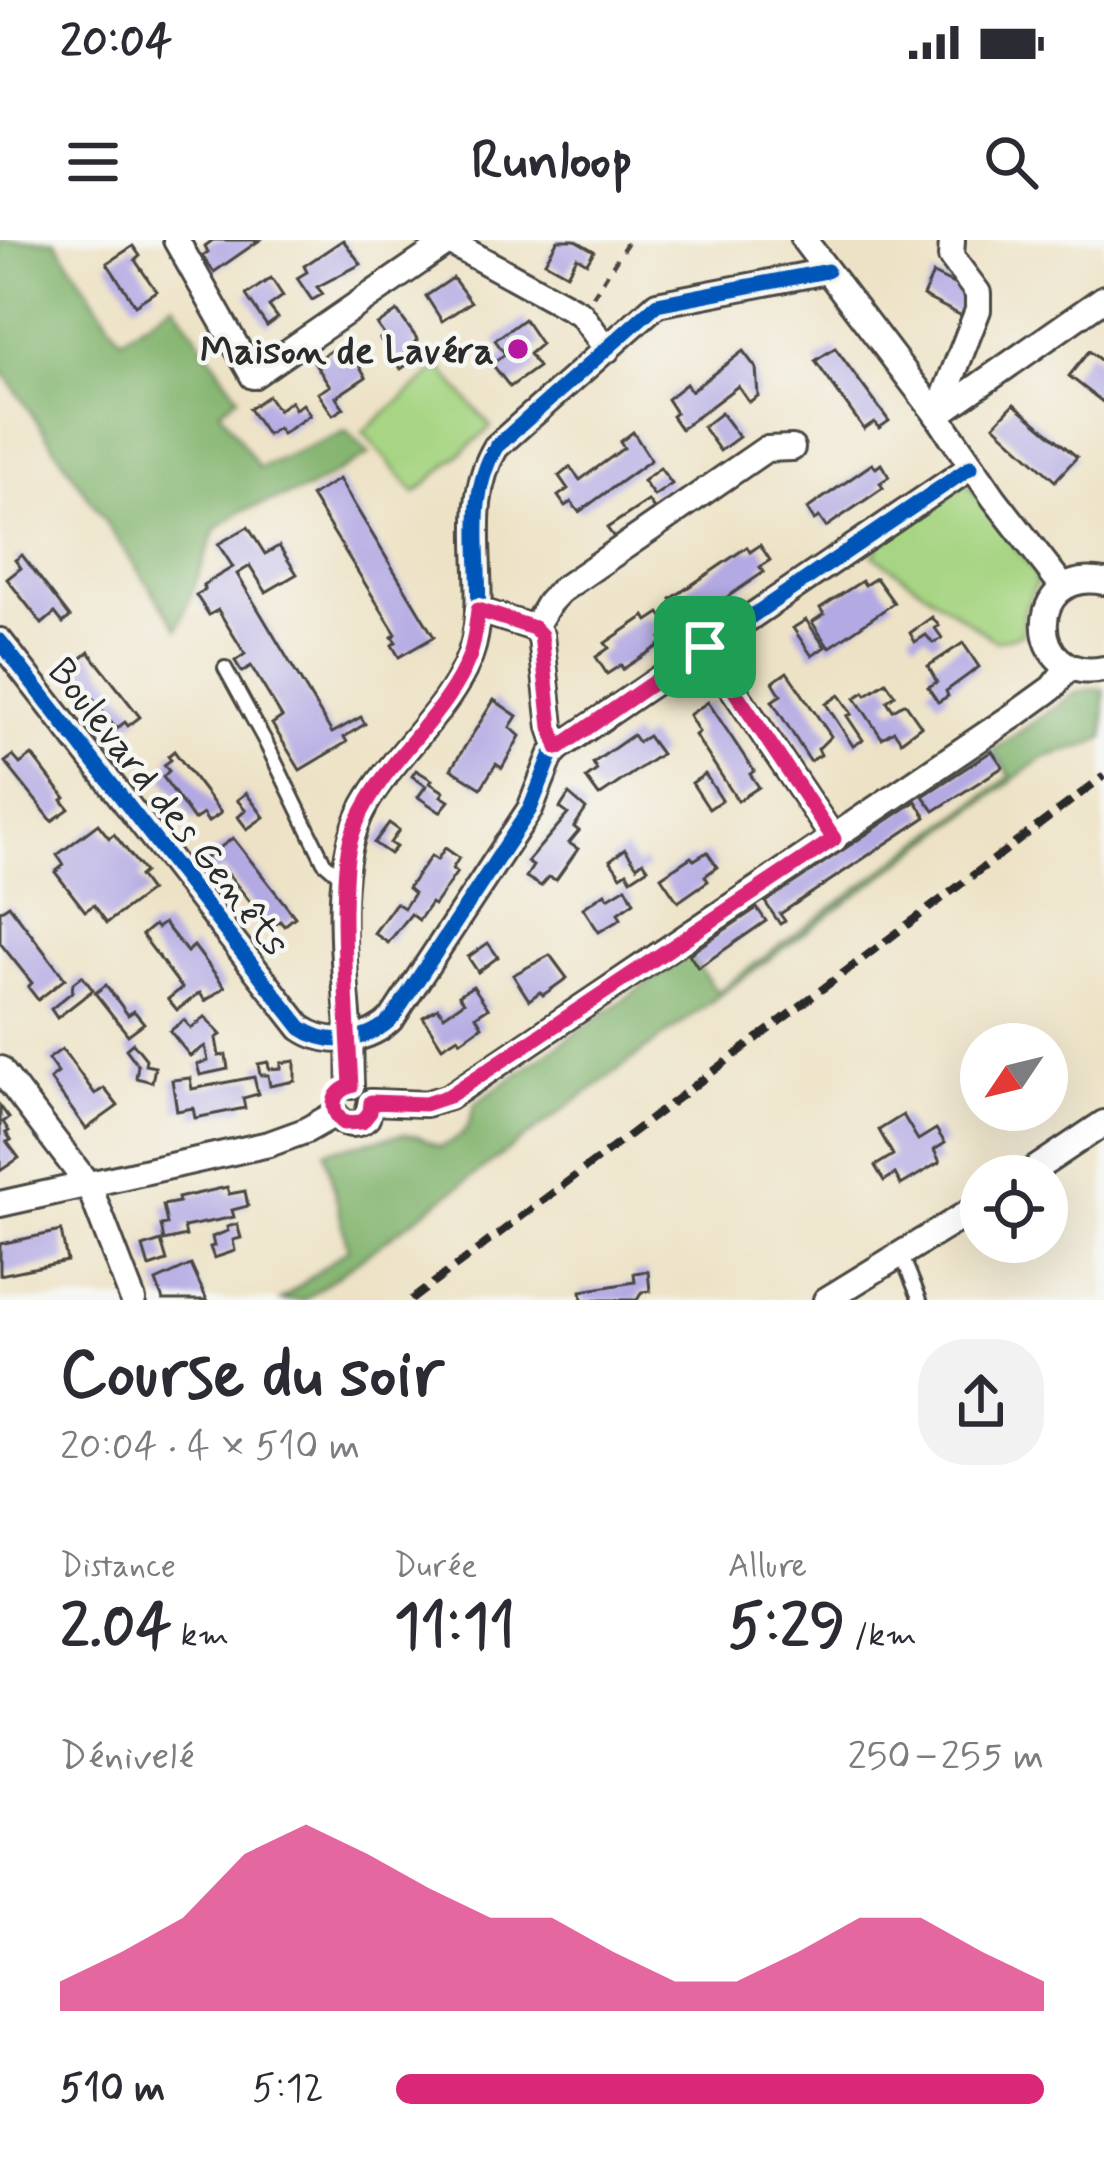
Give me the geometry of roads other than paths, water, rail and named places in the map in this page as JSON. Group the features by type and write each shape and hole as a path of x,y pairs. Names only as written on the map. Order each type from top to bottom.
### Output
{"street":[{"path":"176,240 253,376 447,241 581,314 607,350"},
{"path":"805,240 1063,587"},
{"path":"937,415 978,310 978,293 951,257 952,240"},
{"path":"0,1204 269,1144 335,1114 344,1123 357,1124 367,1118 344,985 347,849 366,802 449,693 474,642 481,479 487,463 496,447 657,304 827,271"},
{"path":"937,415 1104,298"},
{"path":"534,628 560,591 766,449 792,448"},
{"path":"350,1038 372,1034 393,1017 530,809 558,748 971,467"},
{"path":"1104,582 1088,579 1063,587 1046,610 1043,625 1053,653 1069,666 1104,669"},
{"path":"478,610 534,628 544,644 551,727 558,748"},
{"name":"Boulevard des Genêts","path":"0,641 301,1028 321,1038 350,1038"},
{"path":"705,647 834,839"},
{"path":"361,1094 425,1104 449,1096 1041,696 1069,666"},
{"path":"0,1069 89,1186 133,1300"},
{"path":"1056,1155 1104,1123"},
{"path":"826,1300 960,1219"}],"lane":[{"path":"226,668 324,862 345,876"},
{"path":"902,1256 920,1300"}],"railway":[{"path":"411,1300 1104,776"}],"place":[{"name":"Maison de Lavéra","path":"518,349"}]}
